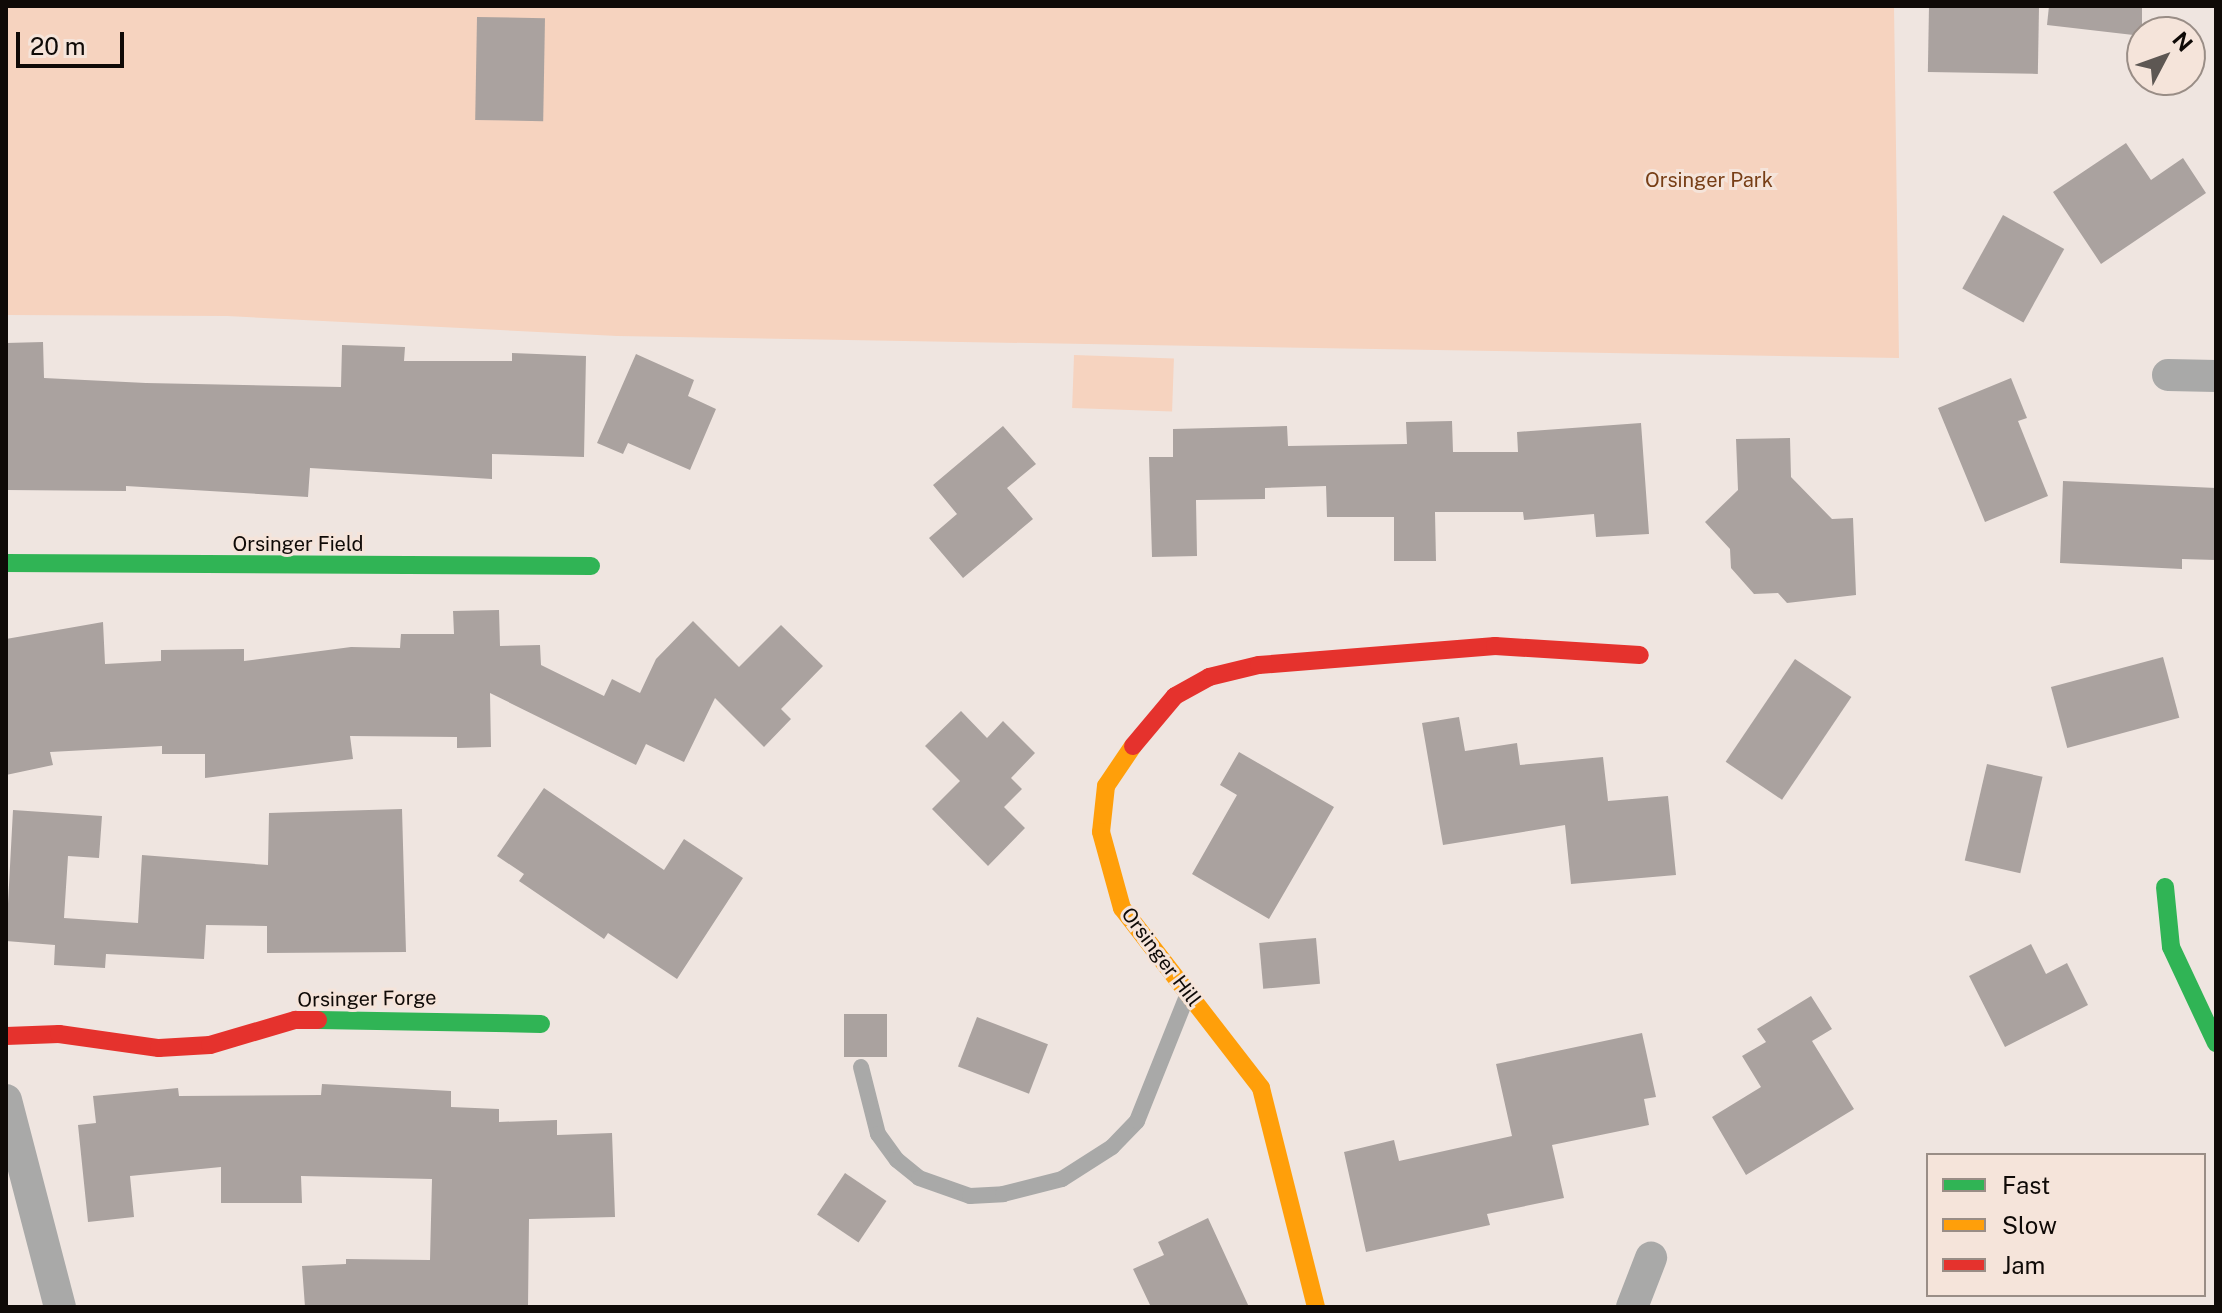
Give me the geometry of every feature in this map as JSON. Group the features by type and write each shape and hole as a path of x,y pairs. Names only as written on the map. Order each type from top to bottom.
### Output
{"street":[{"path":"2168,375 2216,376"},
{"name":"Orsinger Field","path":"6,563 591,566"},
{"name":"Orsinger Hill","path":"1316,1307 1261,1088 1122,908 1101,832 1106,786 1149,721 1175,696 1209,677 1259,665 1495,646 1640,655"},
{"path":"2165,887 2171,947 2216,1043"},
{"name":"Orsinger Forge","path":"6,1036 59,1034 159,1048 210,1045 307,1019 541,1024"},
{"path":"6,1100 60,1307"},
{"path":"1632,1307 1651,1258"}],"lane":[{"path":"861,1067 878,1134 897,1160 919,1178 970,1196 1003,1194 1072,1173 1137,1121 1187,994"}],"green space":[{"name":"Orsinger Park","path":"6,6 1894,6 1899,358 617,336 227,316 6,315"},
{"path":"1074,355 1174,358 1172,411 1072,408"}],"building":[{"path":"1929,6 2039,8 2038,74 1928,72"},
{"path":"2049,6 2142,6 2142,16 2126,16 2126,34 2047,25"},
{"path":"477,17 545,18 543,121 475,120"},
{"path":"2126,143 2151,180 2183,158 2206,193 2101,264 2053,192"},
{"path":"2003,215 2064,249 2023,322 1962,288"},
{"path":"43,342 44,378 146,383 341,387 342,345 405,347 404,361 512,361 512,353 586,356 584,457 492,454 492,479 310,468 308,497 126,486 126,491 6,490 6,343"},
{"path":"636,354 694,380 688,396 716,409 690,470 628,443 623,454 597,443"},
{"path":"2011,378 2027,418 2018,421 2048,496 1985,522 1938,408"},
{"path":"1452,421 1453,452 1518,452 1517,432 1641,423 1649,534 1596,537 1594,514 1524,520 1523,512 1435,512 1436,561 1394,561 1394,517 1327,517 1326,486 1265,488 1265,499 1196,500 1197,556 1152,557 1149,457 1173,457 1173,429 1287,426 1288,446 1407,444 1406,422"},
{"path":"1003,426 1036,464 1007,488 1033,519 963,578 929,538 957,514 933,485"},
{"path":"1790,438 1791,477 1832,519 1853,518 1856,595 1787,603 1778,593 1754,594 1731,568 1730,549 1705,522 1738,490 1736,439"},
{"path":"2063,481 2216,488 2216,560 2182,559 2182,569 2060,563"},
{"path":"499,610 500,646 540,645 541,665 604,696 612,679 640,693 656,659 693,621 739,667 781,625 823,666 781,709 791,719 764,747 715,698 684,762 646,744 636,765 490,693 491,747 457,748 457,737 350,736 353,759 205,778 205,754 162,754 162,746 50,752 53,765 6,775 6,639 103,622 105,664 161,661 161,650 244,649 244,661 351,647 400,648 401,634 454,634 453,611"},
{"path":"2163,657 2179,718 2067,748 2051,687"},
{"path":"1795,659 1851,697 1782,800 1726,762"},
{"path":"961,711 987,738 1003,721 1035,753 1011,778 1022,789 1004,807 1025,828 988,866 932,809 960,781 925,746"},
{"path":"1459,717 1465,751 1517,743 1520,765 1603,757 1608,801 1668,796 1676,875 1571,884 1565,825 1443,845 1422,723"},
{"path":"1239,752 1334,807 1269,919 1192,874 1237,795 1220,785"},
{"path":"1987,764 2043,777 2020,873 1965,860"},
{"path":"544,788 664,870 684,839 743,878 677,979 608,933 604,939 519,881 524,874 497,856"},
{"path":"402,809 406,952 267,953 267,926 206,925 204,959 106,954 105,968 54,965 55,945 6,941 13,810 102,816 99,858 68,856 64,918 138,923 142,855 268,865 269,813"},
{"path":"1316,938 1320,984 1263,989 1259,943"},
{"path":"2031,944 2046,974 2067,963 2088,1005 2005,1047 1969,976"},
{"path":"1811,996 1832,1029 1812,1041 1854,1109 1746,1175 1712,1117 1761,1087 1742,1056 1766,1042 1757,1029"},
{"path":"844,1014 887,1014 887,1057 844,1057"},
{"path":"977,1017 1048,1044 1029,1094 958,1066"},
{"path":"1642,1033 1656,1097 1644,1099 1649,1125 1552,1145 1564,1198 1487,1214 1490,1225 1366,1252 1344,1152 1394,1140 1399,1161 1512,1136 1496,1064"},
{"path":"322,1084 451,1091 451,1107 499,1109 499,1122 557,1120 557,1135 612,1133 615,1217 529,1219 528,1307 305,1307 302,1266 346,1264 346,1259 430,1260 432,1179 301,1176 302,1203 221,1203 221,1167 130,1176 134,1217 88,1222 78,1125 96,1123 93,1096 178,1088 179,1096 321,1095"},
{"path":"845,1173 886,1201 858,1242 817,1214"},
{"path":"1208,1218 1249,1307 1151,1307 1133,1269 1164,1255 1158,1242"}],"traffic: fast":[{"path":"6,563 591,566"},
{"path":"2165,887 2171,947 2216,1043"},
{"path":"318,1020 541,1024"}],"traffic: slow":[{"path":"1133,746 1106,786 1101,832 1122,908 1261,1088 1316,1307"}],"traffic: jam":[{"path":"1133,746 1175,696 1209,677 1259,665 1495,646 1640,655"},
{"path":"6,1036 59,1034 159,1048 210,1045 295,1020 318,1020"}]}
